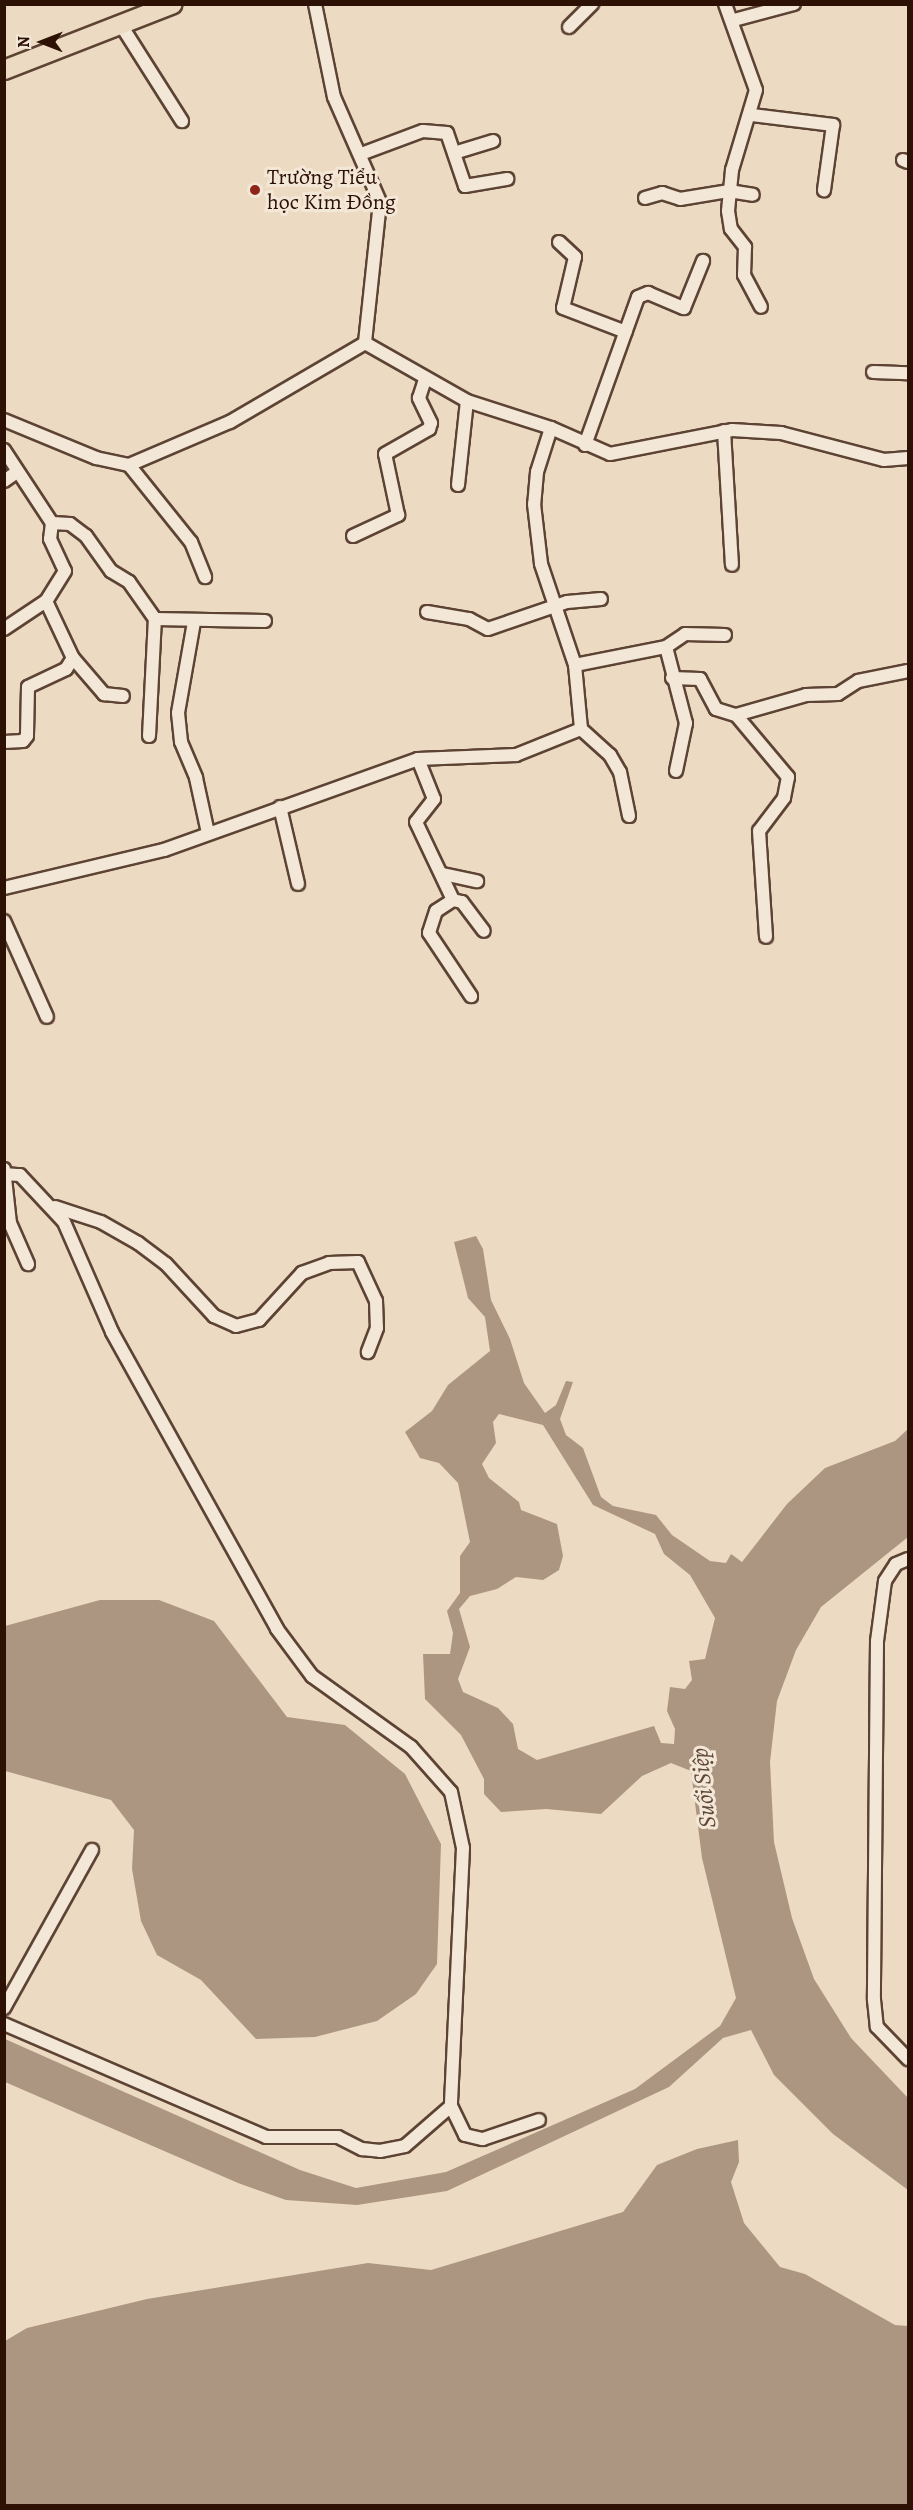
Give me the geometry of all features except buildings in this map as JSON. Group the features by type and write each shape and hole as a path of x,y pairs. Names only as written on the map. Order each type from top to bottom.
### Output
{"main road":[{"path":"4,70 173,4"}],"street":[{"path":"315,4 334,97 361,154 380,202 365,343"},
{"path":"569,27 592,4"},
{"path":"725,4 734,20 753,72 756,90 752,115 729,191 731,229 745,247 744,274 761,307"},
{"path":"734,20 794,4"},
{"path":"121,25 182,121"},
{"path":"752,115 833,125 832,164 824,190"},
{"path":"361,154 423,131 447,133 465,186 507,179"},
{"path":"454,153 493,141"},
{"path":"645,198 662,193 680,199 729,191 753,195"},
{"path":"559,243 575,257 563,308 626,332"},
{"path":"585,445 643,292 680,307 689,304 704,261"},
{"path":"365,343 466,401 551,428 585,445 610,454 724,431 781,433 884,460 909,458"},
{"path":"4,420 96,458 129,465 230,422 365,343"},
{"path":"873,372 909,373"},
{"path":"353,536 398,515 385,454 429,429 431,423 419,398 425,379"},
{"path":"458,485 466,401"},
{"path":"551,428 537,472 534,504 536,541 553,607 575,665 581,729 610,755 620,772 629,816"},
{"path":"724,431 732,565"},
{"path":"4,450 52,523 50,539 65,571 46,601 4,629"},
{"path":"129,465 191,542 205,577"},
{"path":"4,481 17,472"},
{"path":"52,523 70,524 86,536 111,571 129,582 155,619 150,736"},
{"path":"427,612 469,619 488,629 553,607 601,599"},
{"path":"46,601 73,658 104,694 123,696"},
{"path":"155,619 194,622 265,621"},
{"path":"194,622 178,713 181,742 196,778 208,832"},
{"path":"575,665 666,647 684,634 725,635"},
{"path":"666,647 672,678 686,723 676,771"},
{"path":"4,742 23,741 27,736 28,687 66,669 73,658"},
{"path":"736,715 806,695 837,694 858,681 908,670"},
{"path":"672,678 700,679 717,709 736,715 788,777 784,798 759,831 766,937"},
{"path":"4,888 103,868 418,759 516,755 581,729"},
{"path":"418,759 434,799 416,822 443,874 453,900"},
{"path":"280,807 298,884"},
{"path":"443,874 477,881"},
{"path":"471,996 429,933 436,911 453,900 462,902 484,931"},
{"path":"4,921 47,1017"},
{"path":"28,1264 10,1222 5,1172 20,1174 55,1207 112,1332 277,1629 312,1676 411,1747 451,1792 463,1848 451,2106 465,2135 483,2139 539,2120"},
{"path":"55,1207 101,1222 138,1243 166,1264 214,1316 236,1326 260,1320 302,1273 329,1263 358,1262 376,1301 377,1328 368,1353"},
{"path":"909,1559 896,1564 885,1581 877,1641 873,2000 877,2027 909,2059"},
{"path":"4,2008 92,1850"},
{"path":"4,2024 266,2137 339,2137 362,2149 380,2151 405,2146 451,2106"}],"water":[{"name":"Suối Siệp","path":"476,1236 483,1249 491,1300 510,1339 524,1383 545,1413 556,1405 566,1381 573,1382 560,1419 566,1435 583,1448 601,1497 613,1506 656,1515 672,1535 710,1561 726,1563 731,1554 742,1562 787,1504 825,1468 895,1441 908,1429 908,1537 821,1607 796,1650 777,1701 770,1762 774,1842 792,1918 814,1979 851,2038 908,2098 908,2190 833,2134 774,2075 751,2030 723,2038 669,2087 447,2191 357,2205 286,2200 238,2183 5,2082 5,2039 300,2170 356,2188 446,2172 635,2089 720,2026 736,1998 702,1858 691,1771 671,1763 642,1776 601,1814 546,1809 501,1812 484,1794 484,1779 461,1735 425,1699 423,1654 450,1654 453,1633 447,1611 460,1593 460,1556 470,1542 458,1483 439,1463 420,1458 405,1432 432,1411 448,1385 490,1351 485,1317 468,1298 454,1242","holes":["499,1414 543,1425 593,1505 655,1534 664,1554 690,1575 715,1618 705,1659 689,1661 692,1680 685,1689 670,1687 667,1711 675,1729 674,1744 661,1743 654,1726 537,1760 518,1749 513,1724 498,1708 463,1692 458,1679 470,1647 459,1609 470,1596 497,1589 516,1577 543,1580 559,1570 563,1556 557,1524 521,1510 519,1502 489,1478 482,1464 496,1443 493,1422"]},
{"path":"100,1600 159,1600 214,1621 287,1717 345,1725 405,1774 441,1844 437,1964 416,1994 377,2021 315,2037 256,2039 201,1980 157,1955 141,1921 132,1869 134,1830 111,1800 5,1771 5,1626"},
{"path":"738,2140 739,2162 731,2182 744,2223 780,2267 805,2274 895,2325 908,2326 908,2505 5,2505 5,2341 27,2328 147,2299 368,2263 431,2270 623,2212 657,2165 697,2149"}],"place":[{"name":"Trường Tiểu học Kim Đồng","path":"255,190"}]}
